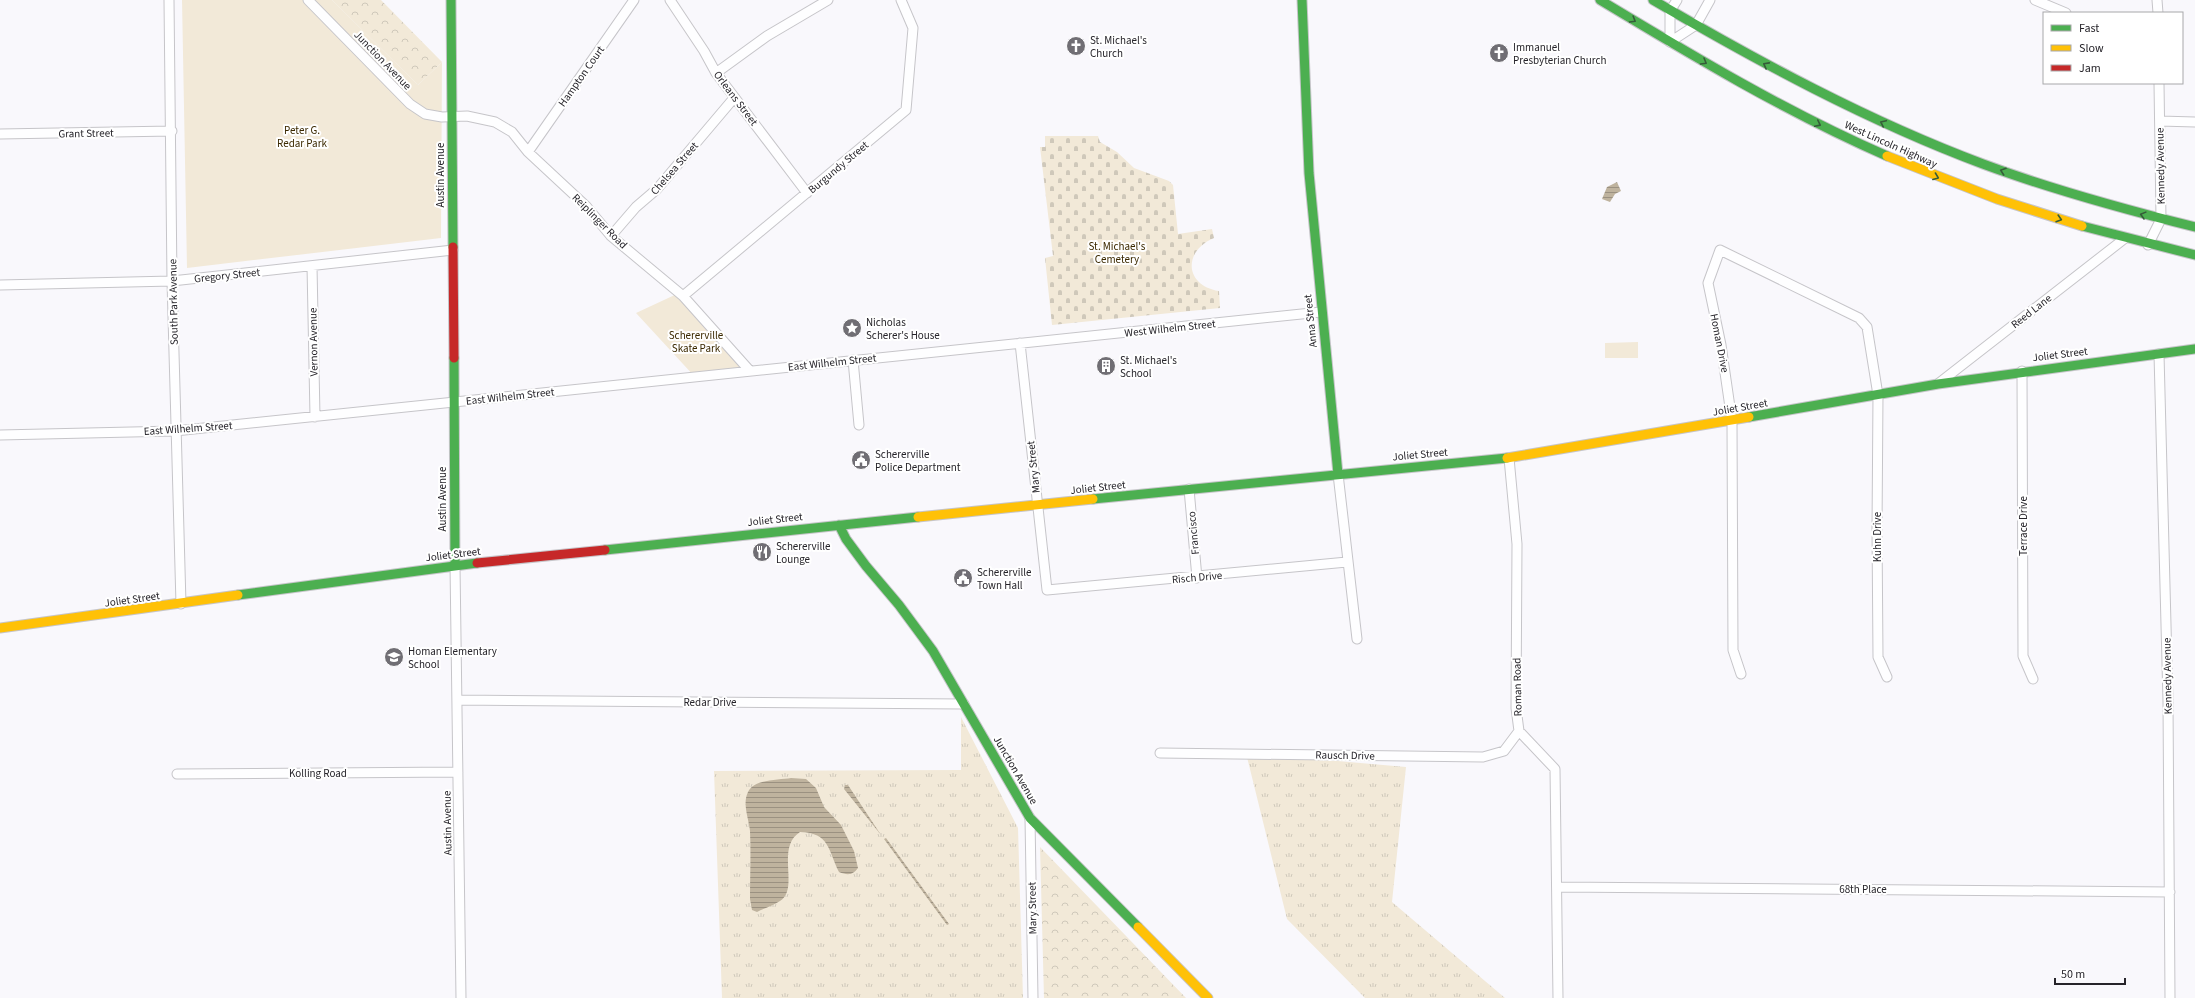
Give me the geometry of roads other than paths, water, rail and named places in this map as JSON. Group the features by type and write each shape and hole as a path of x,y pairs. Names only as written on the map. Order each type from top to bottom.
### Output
{"street":[{"name":"South Park Avenue","path":"169,0 172,131 172,281 181,604"},
{"name":"Junction Avenue","path":"308,0 410,104 425,114 452,116"},
{"name":"Austin Avenue","path":"451,0 455,565 461,998"},
{"name":"Hampton Court","path":"528,152 634,0"},
{"name":"Orleans Street","path":"670,0 704,51 716,73 807,193"},
{"path":"716,73 767,36 828,0"},
{"name":"Burgundy Street","path":"683,296 906,110 913,28 901,0"},
{"name":"Anna Street","path":"1302,0 1309,174 1321,312 1347,562 1357,639"},
{"name":"West Lincoln Highway","path":"1600,0 1772,100 1869,148 2012,205 2124,239 2195,255"},
{"name":"West Lincoln Highway","path":"1653,0 1836,101 1924,142 2040,184 2100,203 2195,227"},
{"path":"1670,42 1670,10 1677,0"},
{"path":"1670,42 1696,25 1710,0"},
{"path":"2035,0 2064,12"},
{"path":"2157,0 2158,12"},
{"name":"Kennedy Avenue","path":"2148,245 2161,219 2159,84"},
{"name":"Chelsea Street","path":"611,236 636,207 657,189 734,98"},
{"name":"Reiplinger Road","path":"452,116 467,116 495,122 512,132 528,152 586,206 611,236 683,296 750,371"},
{"path":"2160,121 2195,122"},
{"name":"Grant Street","path":"0,134 172,131"},
{"name":"Reed Lane","path":"1938,384 2124,239"},
{"name":"Gregory Street","path":"0,286 172,281 453,250"},
{"name":"Homan Drive","path":"1741,674 1733,650 1732,421 1721,345 1708,283 1720,250 1859,318 1868,327 1878,395"},
{"name":"Vernon Avenue","path":"312,266 315,417"},
{"name":"West Wilhelm Street","path":"1020,343 1321,312"},
{"name":"East Wilhelm Street","path":"0,435 175,431 1020,343"},
{"name":"Mary Street","path":"1020,343 1047,590"},
{"name":"Joliet Street","path":"0,628 455,565 1189,489 1510,458 1732,421 1938,384 2022,371 2195,349"},
{"name":"Kennedy Avenue","path":"2159,354 2168,702 2170,998"},
{"path":"853,360 859,425"},
{"name":"Terrace Drive","path":"2022,371 2023,656 2033,679"},
{"name":"Kuhn Drive","path":"1878,395 1876,530 1878,657 1887,677"},
{"name":"Roman Road","path":"1510,458 1517,544 1516,708 1519,731 1555,769 1558,998"},
{"name":"Francisco","path":"1189,489 1197,578"},
{"name":"Junction Avenue","path":"839,525 846,539 866,566 899,605 933,651 1030,818 1208,998"},
{"name":"Risch Drive","path":"1047,590 1197,578 1347,562"},
{"name":"Redar Drive","path":"457,700 964,704"},
{"name":"Rausch Drive","path":"1160,753 1483,757 1504,751 1519,731"},
{"name":"Kolling Road","path":"177,774 458,772"},
{"name":"Mary Street","path":"1030,818 1033,998"},
{"name":"68th Place","path":"1557,888 2170,892"}],"place":[{"name":"St. Michael's Church","path":"1076,46"},
{"name":"Immanuel Presbyterian Church","path":"1499,53"},
{"name":"Nicholas Scherer's House","path":"852,328"},
{"name":"St. Michael's School","path":"1106,366"},
{"name":"Schererville Police Department","path":"861,460"},
{"name":"Schererville Lounge","path":"762,552"},
{"name":"Schererville Town Hall","path":"963,578"},
{"name":"Homan Elementary School","path":"394,657"}],"park label":[{"name":"Peter G. Redar Park","path":"302,136"},
{"name":"St. Michael's Cemetery","path":"1117,252"},
{"name":"Schererville Skate Park","path":"696,341"}]}
